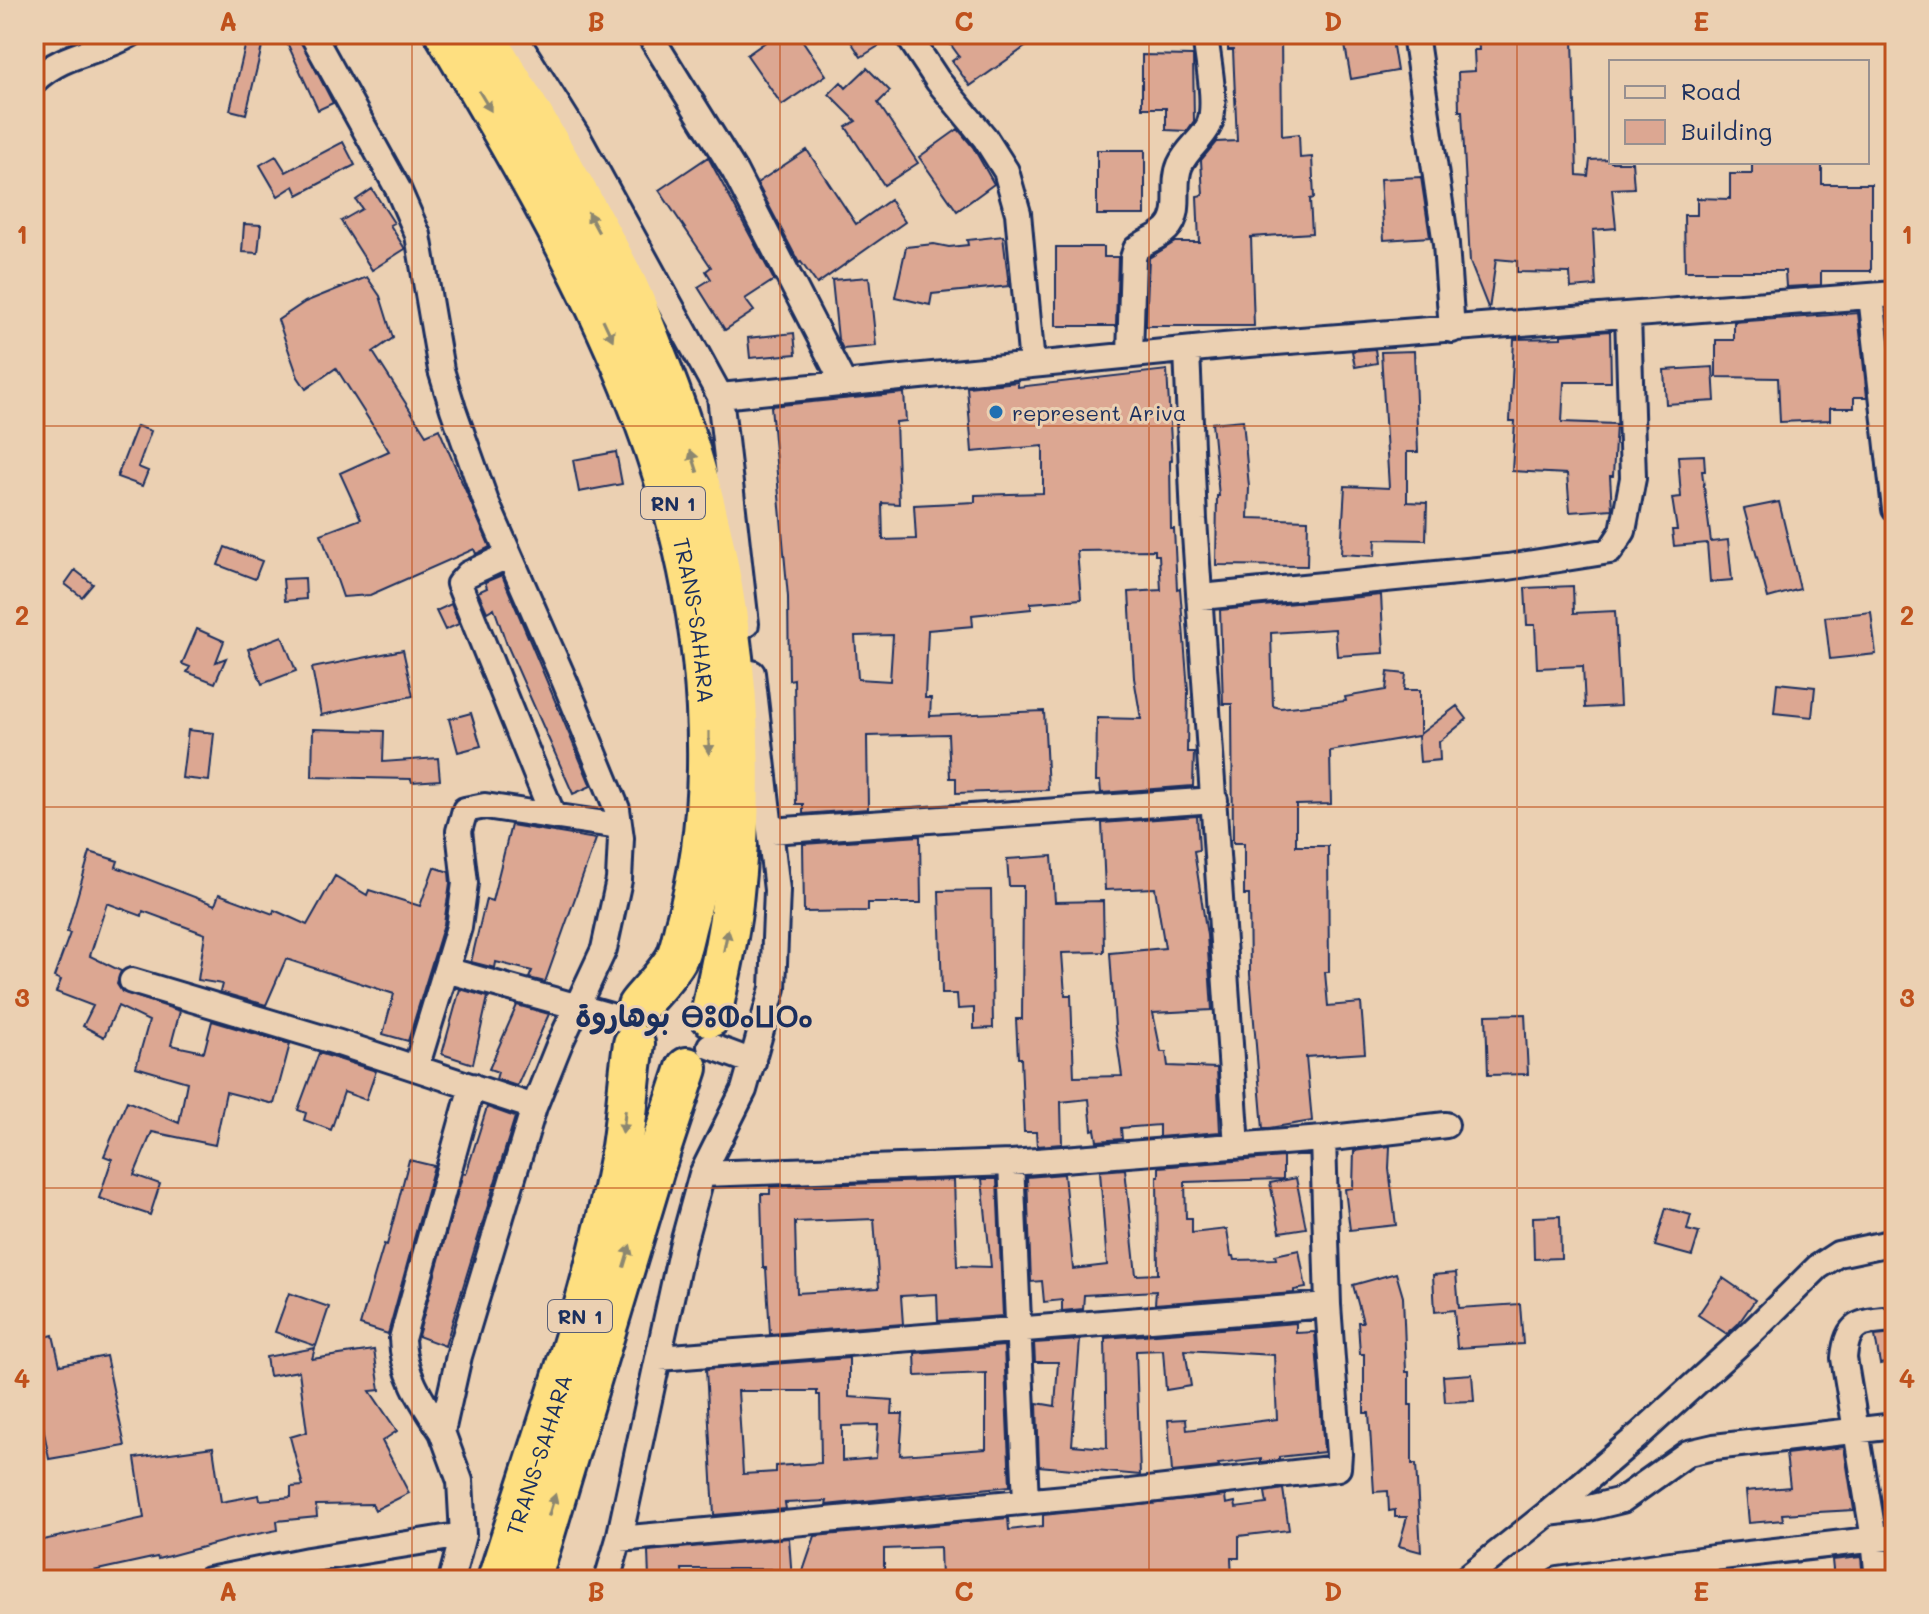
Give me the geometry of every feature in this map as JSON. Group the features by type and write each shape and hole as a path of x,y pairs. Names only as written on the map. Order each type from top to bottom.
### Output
{"highway":[{"name":"TRANS-SAHARA","path":"446,34 532,179 578,265 624,362 656,445 686,558 704,661 709,732 707,816 697,887 676,958 634,1024 620,1158 605,1221 573,1339 498,1580"},
{"name":"TRANS-SAHARA","path":"483,34 566,172 625,283 669,387 697,467 726,611 735,680 739,794 732,905 703,1043 655,1165 530,1580"},
{"path":"658,990 684,990 705,1005 703,1043 665,1070 641,1056 634,1024 658,990"}],"street":[{"path":"34,81 47,67 63,59 131,34"},
{"path":"312,34 398,189 418,235 441,370 486,502 611,795 619,826 619,880 604,949 534,1107 459,1356 442,1432"},
{"path":"513,34 579,139 720,396 777,890 773,988 744,1090 702,1174 682,1247 619,1539 607,1580"},
{"path":"649,34 735,172 844,384"},
{"path":"907,34 938,81 985,138 1006,171 1018,213 1032,365"},
{"path":"1130,355 1133,258 1136,249 1171,224 1177,200 1174,186 1178,168 1186,152 1208,126 1213,113 1205,34"},
{"path":"1415,34 1446,244 1452,330"},
{"path":"720,396 1187,350 1883,295 1895,509"},
{"path":"1201,597 1508,567 1610,551 1623,531 1633,478 1628,315"},
{"path":"1187,350 1194,520 1237,1146"},
{"path":"509,555 468,574 459,584 553,816"},
{"path":"771,831 1215,800"},
{"path":"416,1068 459,927 465,883 459,831 465,810 485,806 619,826"},
{"path":"446,970 634,1024"},
{"path":"132,981 534,1107"},
{"path":"703,1043 753,1062"},
{"path":"451,1580 463,1535 460,1481 442,1432 411,1381 402,1357 402,1339 472,1086"},
{"path":"702,1174 1011,1163 1323,1139 1446,1125"},
{"path":"619,1539 1131,1492 1338,1468 1328,1305 1323,1139"},
{"path":"1011,1163 1026,1501"},
{"path":"1464,1580 1548,1513 1752,1332 1818,1267 1838,1254 1895,1242"},
{"path":"659,1358 1328,1305"},
{"path":"1878,1580 1884,1538 1855,1430 1844,1358 1848,1334 1863,1322 1895,1319"},
{"path":"1548,1513 1622,1500 1688,1453 1714,1447 1895,1426"},
{"path":"209,1580 308,1560 463,1535"},
{"path":"1558,1580 1884,1538"}],"building":[{"path":"248,34 265,34 246,114 230,110"},
{"path":"283,34 297,34 333,103 318,110"},
{"path":"777,34 798,34 826,75 782,105 747,55"},
{"path":"846,34 892,34 893,37 861,57"},
{"path":"943,34 1021,34 1028,45 970,86 952,61 959,56"},
{"path":"1228,34 1281,34 1282,136 1299,134 1300,158 1312,157 1312,233 1251,237 1254,326 1146,326 1149,258 1175,242 1199,242 1197,196 1203,195 1201,160 1216,142 1237,141 1233,50 1228,50"},
{"path":"1343,34 1391,34 1397,71 1351,79"},
{"path":"1478,34 1543,34 1544,40 1573,39 1577,175 1588,176 1590,160 1609,159 1609,164 1632,164 1634,188 1612,189 1616,228 1593,230 1596,286 1571,288 1570,273 1517,272 1517,261 1496,259 1489,310 1470,262 1462,111 1459,111 1458,72 1475,71 1474,50 1479,50"},
{"path":"1142,55 1193,56 1194,121 1187,131 1166,130 1166,108 1142,108"},
{"path":"867,68 890,91 878,103 918,163 884,185 846,127 856,121 829,94 841,82 846,88"},
{"path":"958,129 973,147 994,184 957,211 919,157"},
{"path":"343,142 355,165 298,195 294,186 278,196 260,165 276,156 286,172"},
{"path":"807,150 856,224 890,200 905,222 817,284 799,263 757,183"},
{"path":"1097,150 1145,150 1145,215 1097,215"},
{"path":"708,157 774,280 745,299 754,311 725,330 698,287 711,279 706,271 711,267 659,190"},
{"path":"1752,164 1822,164 1822,184 1871,184 1871,271 1821,271 1821,285 1786,287 1785,271 1685,271 1684,215 1697,215 1697,198 1730,199 1730,174 1752,174"},
{"path":"1421,177 1430,237 1384,240 1380,179"},
{"path":"372,189 394,223 390,225 405,249 372,270 341,221 362,209 356,200"},
{"path":"244,224 261,225 258,253 242,252"},
{"path":"1003,236 1009,286 932,294 930,305 895,297 906,247 968,245 967,240"},
{"path":"1056,247 1104,247 1104,257 1118,257 1116,326 1056,326"},
{"path":"367,277 380,296 393,338 373,352 426,435 439,429 490,547 476,554 474,549 370,595 343,597 321,534 361,519 340,473 389,451 336,368 306,389 298,377 278,320 305,302"},
{"path":"869,277 876,346 843,349 838,339 832,280"},
{"path":"1858,313 1867,397 1854,397 1854,408 1830,408 1830,420 1780,422 1778,378 1716,377 1716,340 1734,340 1734,322"},
{"path":"1610,331 1611,382 1564,382 1562,422 1616,424 1613,476 1610,476 1612,509 1570,512 1567,474 1512,471 1515,421 1510,421 1514,339 1561,338 1561,335"},
{"path":"794,333 796,354 750,358 748,338"},
{"path":"1375,349 1377,363 1355,367 1352,351"},
{"path":"1414,351 1418,452 1407,452 1407,502 1427,503 1426,540 1376,539 1375,556 1341,554 1345,486 1389,488 1381,352"},
{"path":"1713,367 1715,401 1666,404 1664,370"},
{"path":"1167,370 1172,460 1171,529 1174,529 1177,589 1180,588 1188,690 1187,752 1194,752 1193,786 1101,793 1100,781 1096,781 1097,718 1141,719 1134,678 1129,592 1161,590 1159,555 1155,555 1155,550 1077,551 1081,599 1031,603 1031,609 972,615 973,626 928,630 925,698 931,698 930,716 1044,711 1048,790 956,793 956,778 950,778 948,734 867,736 868,809 803,814 803,804 796,804 794,679 789,680 788,597 771,406 904,393 906,421 896,422 899,504 882,503 883,540 916,539 914,505 975,502 975,495 1043,493 1043,446 972,452 967,387 1018,382 1018,387","holes":["893,635 890,681 858,679 855,636"]},
{"path":"1243,420 1249,487 1248,518 1308,520 1307,566 1216,565 1219,496 1212,423"},
{"path":"137,426 151,431 138,467 148,471 142,486 117,477"},
{"path":"616,452 622,484 579,492 573,460"},
{"path":"1704,455 1705,471 1702,471 1711,542 1728,540 1732,580 1710,582 1707,543 1674,546 1672,530 1677,530 1672,498 1681,497 1678,456"},
{"path":"1779,502 1800,589 1768,598 1744,509"},
{"path":"225,547 262,561 255,579 218,565"},
{"path":"75,570 93,584 82,597 65,584"},
{"path":"502,575 591,786 573,794 507,645 494,608 487,612 478,592 487,588 485,582"},
{"path":"305,578 306,599 285,601 283,579"},
{"path":"1573,586 1574,613 1615,611 1620,706 1585,708 1583,666 1537,668 1535,625 1527,625 1525,588"},
{"path":"1381,595 1384,653 1337,656 1335,629 1271,633 1273,706 1280,708 1346,701 1345,697 1386,690 1388,672 1406,674 1404,690 1420,690 1420,734 1457,706 1467,719 1439,742 1440,760 1420,762 1418,736 1330,751 1331,804 1296,805 1296,846 1328,846 1329,972 1325,972 1328,1006 1361,1003 1365,1053 1306,1057 1312,1121 1263,1129 1250,974 1249,895 1244,895 1244,843 1233,843 1232,704 1223,704 1220,610"},
{"path":"451,604 459,624 445,630 436,611"},
{"path":"1871,612 1876,654 1830,659 1825,617"},
{"path":"197,629 224,641 216,662 226,658 215,683 187,672 190,667 182,664"},
{"path":"282,636 296,671 262,684 248,649"},
{"path":"403,650 413,696 321,715 312,668"},
{"path":"1777,683 1815,687 1812,717 1774,713"},
{"path":"471,713 481,746 458,752 449,719"},
{"path":"313,729 384,731 383,762 438,758 440,780 412,782 411,779 312,777"},
{"path":"188,730 214,733 209,781 182,778"},
{"path":"1197,816 1199,850 1194,851 1207,935 1212,1010 1153,1013 1161,1052 1166,1052 1168,1066 1217,1068 1220,1132 1159,1137 1159,1125 1121,1128 1122,1139 1097,1141 1095,1129 1092,1130 1089,1099 1061,1102 1062,1144 1037,1146 1036,1132 1024,1132 1021,1058 1018,1058 1016,1019 1022,1019 1023,886 1009,886 1007,859 1052,856 1055,902 1103,901 1104,952 1062,953 1065,995 1071,995 1074,1077 1122,1076 1110,953 1165,948 1155,888 1105,890 1102,823"},
{"path":"511,825 596,839 545,982 529,978 532,971 496,962 495,968 471,962 486,899 492,901"},
{"path":"920,836 921,903 868,903 868,911 804,912 803,844"},
{"path":"90,852 118,861 116,867 215,905 219,894 273,914 274,910 307,925 335,876 367,895 369,890 420,906 434,867 449,872 444,924 408,1041 383,1034 394,994 286,959 266,1005 220,992 222,984 198,980 205,934 143,911 142,916 107,903 90,956 121,971 117,984 122,992 180,1011 171,1045 204,1052 212,1021 290,1044 274,1104 226,1092 215,1145 152,1132 134,1175 160,1184 150,1215 99,1198 112,1159 104,1156 127,1101 179,1123 187,1082 136,1067 149,1021 118,1006 104,1037 83,1026 93,1006 56,992 61,980 54,977 70,933 67,932"},
{"path":"991,890 993,1028 974,1029 974,1008 958,1009 957,994 942,994 939,891"},
{"path":"460,989 488,997 473,1064 442,1054"},
{"path":"517,1005 549,1014 517,1086 496,1079 498,1072 489,1069"},
{"path":"1525,1014 1528,1074 1488,1075 1486,1015"},
{"path":"319,1053 376,1071 366,1100 344,1092 331,1130 304,1120 306,1113 298,1110"},
{"path":"487,1107 515,1117 445,1346 418,1336 463,1173 466,1174"},
{"path":"1390,1146 1389,1169 1396,1225 1350,1230 1345,1189 1353,1188 1354,1151"},
{"path":"1283,1157 1283,1179 1185,1182 1186,1218 1192,1218 1192,1233 1227,1229 1231,1256 1235,1260 1276,1259 1275,1255 1299,1250 1306,1288 1294,1290 1294,1293 1155,1304 1156,1291 1084,1295 1083,1309 1062,1311 1062,1300 1044,1302 1042,1281 1031,1282 1027,1177 1064,1174 1073,1269 1107,1265 1100,1171 1125,1169 1136,1275 1158,1274 1159,1167"},
{"path":"409,1160 434,1166 388,1334 360,1325 384,1244 387,1245"},
{"path":"1296,1178 1306,1228 1280,1232 1270,1183"},
{"path":"982,1179 997,1179 1003,1316 938,1321 937,1294 901,1296 903,1324 770,1334 766,1268 763,1268 761,1194 770,1194 770,1187 954,1180 957,1266 991,1267","holes":["874,1219 879,1288 797,1293 795,1222"]},
{"path":"1666,1208 1691,1215 1687,1230 1699,1233 1692,1256 1655,1246"},
{"path":"1560,1216 1561,1258 1534,1259 1533,1217"},
{"path":"1396,1273 1403,1297 1406,1372 1409,1372 1409,1405 1412,1405 1412,1464 1416,1464 1421,1552 1399,1546 1407,1517 1395,1517 1395,1510 1389,1511 1388,1491 1374,1492 1369,1413 1364,1413 1364,1354 1360,1354 1358,1322 1363,1322 1353,1285"},
{"path":"1456,1273 1459,1308 1520,1304 1523,1344 1457,1348 1454,1310 1435,1312 1433,1275"},
{"path":"1723,1278 1755,1300 1727,1334 1698,1315"},
{"path":"289,1293 329,1307 316,1346 275,1332"},
{"path":"1296,1323 1296,1333 1315,1332 1324,1452 1172,1472 1168,1420 1186,1419 1187,1430 1277,1419 1274,1355 1185,1350 1191,1386 1166,1390 1163,1350 1136,1351 1140,1475 1039,1466 1037,1403 1055,1406 1058,1362 1035,1362 1034,1343 1080,1340 1072,1445 1107,1448 1105,1338"},
{"path":"1895,1334 1895,1361 1880,1364 1875,1336"},
{"path":"53,1335 60,1365 106,1356 125,1446 49,1459 39,1404 36,1405 34,1394 34,1340"},
{"path":"1004,1346 1010,1486 826,1505 827,1501 785,1503 786,1509 714,1515 706,1369 849,1358 849,1397 893,1400 892,1414 903,1414 900,1455 986,1449 986,1373 916,1376 915,1353","holes":["738,1391 817,1391 820,1395 821,1463 776,1466 776,1472 743,1474","878,1425 876,1458 842,1461 842,1426"]},
{"path":"315,1348 312,1359 374,1350 380,1390 370,1391 397,1431 382,1441 409,1493 375,1510 372,1504 316,1505 317,1517 277,1521 278,1530 158,1559 52,1580 34,1580 34,1542 144,1518 135,1458 213,1447 221,1502 259,1495 260,1500 291,1497 291,1487 303,1486 290,1437 307,1432 299,1371 269,1376 266,1357"},
{"path":"1472,1374 1474,1401 1445,1402 1443,1376"},
{"path":"1844,1447 1854,1510 1782,1514 1783,1520 1749,1523 1746,1491 1790,1487 1786,1454"},
{"path":"1283,1489 1289,1530 1239,1536 1239,1558 1231,1558 1232,1580 1048,1580 1048,1577 941,1580 940,1547 884,1549 884,1580 800,1580 815,1536 1008,1518 1009,1530 1043,1526 1043,1515 1225,1496 1226,1504 1235,1502 1236,1508 1267,1504 1265,1492"},
{"path":"789,1538 792,1580 770,1580 770,1569 682,1569 683,1580 649,1580 648,1551"},
{"path":"1861,1557 1863,1580 1834,1580 1832,1560"}],"place":[{"name":"represent Ariva","path":"996,412"}],"district":[{"name":"بوهاروة ⴱⵓⵀⴰⵡⵔⴰ","path":"694,1015"}]}
